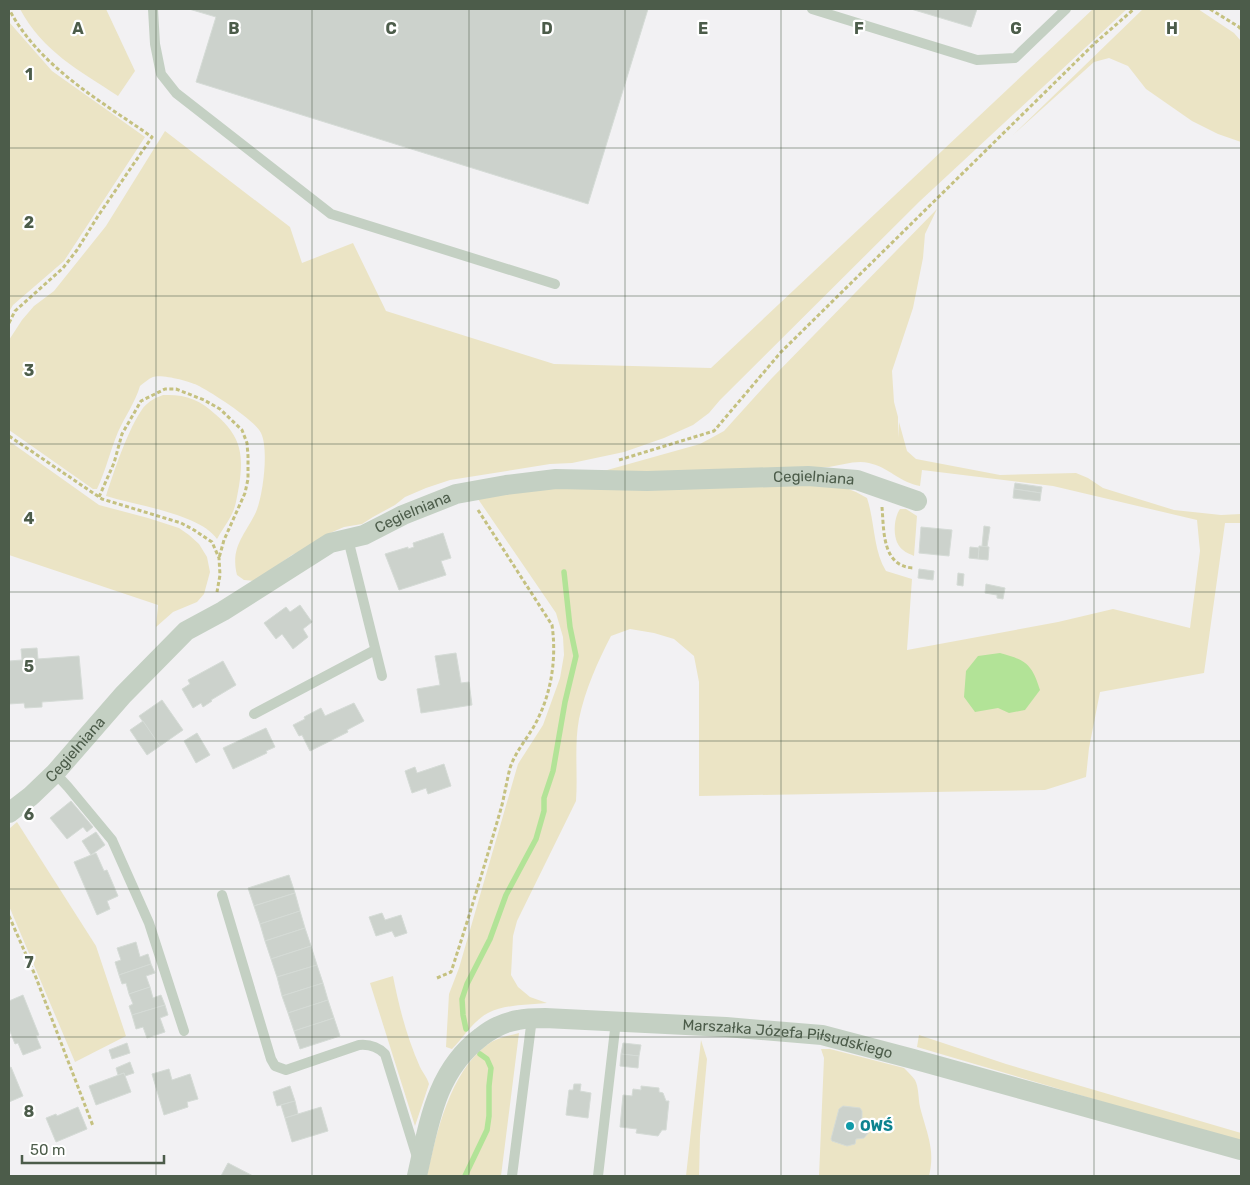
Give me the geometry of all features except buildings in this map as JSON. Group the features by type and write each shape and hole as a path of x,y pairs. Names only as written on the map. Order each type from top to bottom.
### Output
{"street":[{"name":"Cegielniana","path":"9,813 31,796 55,773 123,696 186,631 330,543 364,535 403,515 456,494 556,479 647,481 808,476 857,480 917,501"},
{"name":"Marszałka Józefa Piłsudskiego","path":"418,1171 436,1098 443,1082 466,1048 491,1030 518,1020 532,1018 726,1027 822,1035 1241,1150"}],"lane":[{"path":"153,9 155,44 161,74 176,93 331,214 555,284"},
{"path":"812,9 977,60 1015,58 1066,9"},
{"path":"348,539 382,676"},
{"path":"254,714 376,650"},
{"path":"55,773 112,840 149,923 184,1032"},
{"path":"222,895 271,1059 275,1066 286,1070 360,1045 367,1045 381,1050 385,1054 418,1171"},
{"path":"512,1176 532,1018"},
{"path":"598,1176 616,1021"}],"path":[{"path":"9,9 23,31 51,64 152,137 77,250 56,275 15,311 9,323"},
{"path":"612,462 714,431 781,352 1088,50 1134,9"},
{"path":"1210,9 1241,30"},
{"path":"99,497 114,463 122,434 141,401 164,389 176,389 204,400 220,409 242,430 247,443 248,456 246,493 224,540 219,558 220,575 214,615"},
{"path":"9,436 99,497 181,523 194,530 212,542 219,558"},
{"path":"875,486 882,504 885,541 889,553 905,568 913,568"},
{"path":"437,978 451,972 502,806 510,767 517,752 534,726 544,703 554,663 552,625 467,492"},
{"path":"9,916 35,975 93,1126"}],"shaded area":[{"path":"20,9 106,9 135,71 118,96 51,49 29,24"},
{"path":"1093,9 1127,9 920,201 709,413 693,425 664,438 624,452 572,463 550,464 450,480 426,488 405,497 362,524 344,527 330,533 292,555 255,581 244,580 237,575 235,557 240,542 259,505 265,461 263,440 257,427 212,394 193,383 162,376 153,377 140,386 118,432 97,489 93,489 9,430 9,340 22,320 34,306 54,291 106,226 165,131 290,227 302,263 353,243 386,311 554,364 711,368"},
{"path":"1143,9 1198,9 1234,33 1241,41 1241,142 1218,134 1192,121 1146,89 1128,66 1109,58 1094,62 1013,135"},
{"path":"9,22 52,71 145,137 64,261 13,305 9,312"},
{"path":"937,209 925,234 923,258 913,308 892,371 894,402 898,417 898,438 899,422 907,451 916,459 1000,475 1076,473 1103,488 1174,510 1221,515 1241,514 1241,523 1225,523 1204,673 1100,692 1089,748 1086,777 1045,790 699,796 699,682 694,656 674,639 654,633 630,629 611,636 592,676 579,719 576,801 517,921 513,936 511,975 518,987 530,997 547,1003 510,1006 488,1013 473,1025 452,1049 446,1047 449,994 459,968 518,764 543,725 560,678 564,655 563,637 556,613 478,499 540,489 833,483 867,498 876,545 886,571 912,579 907,650 1058,622 1113,609 1190,628 1200,551 1197,520 1053,486 922,470 920,486 907,482 876,465 864,462 829,467 593,474 700,444 724,431 772,378"},
{"path":"163,395 178,395 191,398 209,409 224,422 239,446 241,464 236,501 231,516 217,539 209,530 182,517 106,496 122,451 137,417 148,403"},
{"path":"9,441 99,505 179,528 189,535 199,544 207,557 210,572 204,594 197,602 173,612 156,627 158,605 9,555"},
{"path":"900,509 906,509 917,516 914,556 899,546 895,536 896,518"},
{"path":"1000,653 1027,664 1034,674 1040,690 1025,710 1009,713 998,708 975,712 964,697 966,671 978,656"},
{"path":"17,822 96,946 126,1036 75,1062 9,906 9,829"},
{"path":"393,976 407,1034 415,1056 429,1084 415,1126 370,983"},
{"path":"519,1033 501,1176 427,1176 446,1105 463,1071 487,1045 502,1037"},
{"path":"919,1035 1006,1064 1241,1133 1241,1141 1232,1140 917,1047"},
{"path":"701,1040 707,1059 700,1136 699,1176 686,1176"},
{"path":"821,1049 830,1049 904,1068 913,1077 917,1086 920,1107 931,1149 929,1176 819,1176 824,1058"}],"waterway":[{"path":"466,1029 462,999 467,984 490,939 506,895 536,839 544,811 544,798 553,771 565,702 576,656 570,627 564,572"},
{"path":"465,1176 487,1130 489,1116 491,1068 487,1059 480,1054"}],"place":[{"name":"OWŚ","path":"850,1126"}]}
